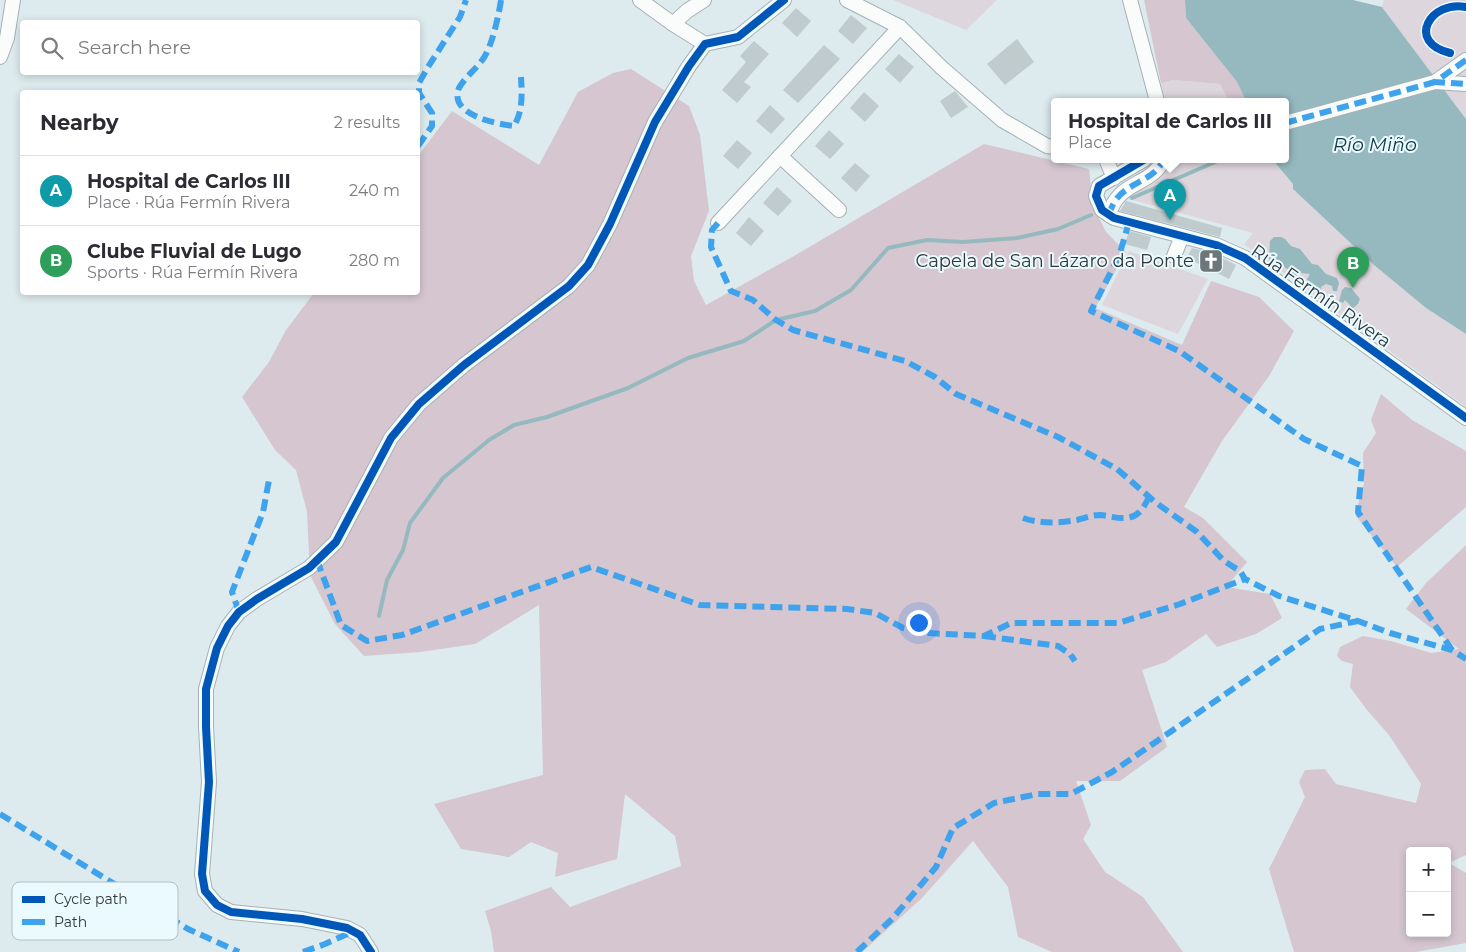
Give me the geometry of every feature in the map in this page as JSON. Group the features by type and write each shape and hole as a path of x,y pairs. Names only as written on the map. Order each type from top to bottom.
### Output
{"street":[{"path":"0,57 8,38 13,0"},
{"path":"640,0 705,44"},
{"path":"673,24 687,11 704,0"},
{"path":"371,952 360,934 347,928 302,920 231,912 216,905 205,891 202,874 209,782 206,689 217,648 228,626 239,612 308,568 336,542 391,438 419,404 464,365 569,286 588,265 610,224 655,122 689,66 705,44 738,37 784,0"},
{"path":"847,0 900,27 942,68 1002,120 1051,146"},
{"path":"1130,0 1156,98"},
{"path":"718,222 900,27"},
{"path":"1435,82 1466,60"},
{"path":"1289,122 1435,82 1466,84"},
{"path":"780,156 839,210"},
{"path":"1108,163 1114,178"},
{"path":"1138,163 1099,186 1096,196 1100,206 1109,215 1118,195 1156,172 1162,163"},
{"name":"Rúa Fermín Rivera","path":"1109,215 1216,246 1246,258 1466,418"},
{"path":"1174,256 1182,236"}],"shaded area":[{"path":"893,0 997,0 966,30"},
{"path":"1144,0 1185,0 1186,18 1237,82 1245,98 1227,98 1220,84 1173,80 1161,83"},
{"path":"1384,0 1466,0 1466,119 1382,7"},
{"path":"631,69 689,106 700,135 709,211 691,256 694,281 706,305 794,256 984,144 1051,160 1051,163 1064,163 1089,169 1093,206 1106,232 1126,252 1095,308 1182,345 1211,281 1259,297 1294,331 1269,376 1222,441 1184,507 1203,518 1247,562 1226,587 1270,594 1282,618 1256,634 1217,647 1206,634 1166,662 1142,670 1167,747 1120,781 1076,781 1091,825 1083,839 1105,872 1143,897 1183,952 1052,952 1018,937 1008,887 973,841 921,899 862,952 494,952 491,931 485,911 551,887 570,907 681,866 675,836 625,794 617,859 555,877 558,853 531,842 509,857 461,849 434,804 543,775 539,605 475,644 420,652 364,656 335,624 310,575 307,512 296,470 275,450 242,397 269,362 286,330 312,295 420,295 420,153 452,111 539,165 578,92 613,73"},
{"path":"1173,80 1220,84 1227,98 1164,98 1161,83"},
{"path":"1153,163 1275,163 1293,184 1293,189 1374,265 1426,308 1466,334 1466,407 1244,244 1253,233 1122,197 1116,187 1142,173"},
{"path":"1129,251 1208,279 1178,334 1102,305"},
{"path":"1381,394 1412,420 1466,451 1466,507 1397,567 1355,515 1364,484 1363,453 1376,433 1371,420"},
{"path":"1466,545 1466,855 1451,862 1451,847 1406,847 1406,937 1451,937 1451,864 1466,873 1466,943 1416,952 1294,952 1269,869 1305,797 1299,782 1305,770 1325,769 1336,784 1416,803 1421,784 1389,735 1350,687 1353,664 1342,661 1337,656 1340,647 1363,636 1391,641 1431,653 1459,649 1406,609 1426,583"}],"water":[{"name":"Río Miño","path":"1185,0 1353,0 1382,7 1466,119 1466,334 1426,308 1374,265 1293,189 1293,184 1275,163 1289,163 1289,98 1245,98 1237,82 1186,18"},
{"path":"1274,237 1285,239 1291,246 1300,249 1312,264 1318,265 1326,274 1337,278 1339,283 1337,291 1333,291 1332,286 1326,284 1321,287 1320,294 1307,285 1307,279 1310,274 1301,273 1295,277 1290,275 1290,271 1283,266 1280,268 1269,259 1270,241"},
{"path":"1345,287 1351,288 1360,299 1358,304 1352,309 1345,300 1343,303 1339,301 1342,290"}],"building":[{"path":"796,8 811,21 797,37 782,23"},
{"path":"851,15 867,28 853,44 838,31"},
{"path":"1017,39 1034,62 1005,85 987,64"},
{"path":"754,41 769,54 744,82 751,87 737,103 722,90 746,62 740,56"},
{"path":"824,45 840,59 798,103 783,90"},
{"path":"899,54 914,67 900,83 885,69"},
{"path":"955,91 968,107 951,118 940,101"},
{"path":"864,92 879,106 865,122 850,108"},
{"path":"770,105 785,119 771,134 756,121"},
{"path":"829,130 844,144 830,159 815,146"},
{"path":"737,140 752,153 738,169 723,156"},
{"path":"855,163 870,176 856,192 841,178"},
{"path":"777,187 792,201 778,216 763,203"},
{"path":"1126,201 1222,228 1220,237 1120,211"},
{"path":"749,217 764,231 751,246 736,233"},
{"path":"1129,231 1151,237 1147,250 1125,244"},
{"name":"Capela de San Lázaro da Ponte","path":"1192,248 1213,253 1236,265 1229,279 1187,258"}],"waterway":[{"path":"1132,198 1213,163"},
{"path":"379,616 387,580 403,550 410,523 443,478 489,440 514,425 547,417 628,388 688,358 744,341 776,320 815,311 851,290 888,248 927,240 963,242 1017,238 1058,229 1091,215"}],"marked path":[{"path":"419,90 419,83 460,17 466,0"},
{"path":"501,0 487,52 459,88 458,97 461,105 467,111 486,120 514,126 522,96 521,77"},
{"path":"1466,60 1435,82 1466,84"},
{"path":"1289,122 1435,82"},
{"path":"420,95 432,113 432,126 420,143"},
{"path":"1109,215 1113,204 1120,195 1151,175 1161,163"},
{"path":"1129,222 1119,256 1091,311 1179,351 1304,439 1362,466 1358,512 1452,650"},
{"path":"718,223 712,230 711,247 731,291 753,300 776,320 793,330 905,361 935,377 956,394 1058,437 1117,469 1155,502 1197,532 1224,561 1240,571 1245,579 1279,596 1390,633 1452,650 1466,659"},
{"path":"239,612 232,592 263,512 269,480"},
{"path":"1023,518 1050,522 1077,520 1097,515 1127,518 1140,512 1149,497"},
{"path":"317,560 341,625 367,641 402,635 591,567 700,605 847,609 875,613 903,628 928,633 984,636 1011,623 1118,623 1180,604 1245,579"},
{"path":"857,952 892,919 936,867 953,828 994,803 1038,794 1071,794 1112,772 1320,629 1358,621"},
{"path":"984,636 1058,646 1070,654 1075,661"},
{"path":"0,814 111,882"},
{"path":"178,923 239,952"},
{"path":"303,952 354,931"}],"cycle path":[{"path":"371,952 360,935 347,928 302,919 231,912 217,905 205,891 202,874 209,782 206,689 217,648 228,626 239,612 309,568 336,542 391,438 419,404 464,365 569,286 588,265 610,224 655,122 689,66 705,44 738,37 784,0"},
{"path":"1450,53 1436,48 1429,40 1426,32 1428,23 1442,10 1453,7 1466,7"},
{"path":"1138,163 1099,186 1096,196 1102,210 1114,218 1216,245 1245,258 1466,418"}],"place":[{"name":"Hospital de Carlos III","path":"1170,220"},
{"name":"Capela de San Lázaro da Ponte","path":"1211,261"},
{"name":"Clube Fluvial de Lugo","path":"1353,288"}]}
